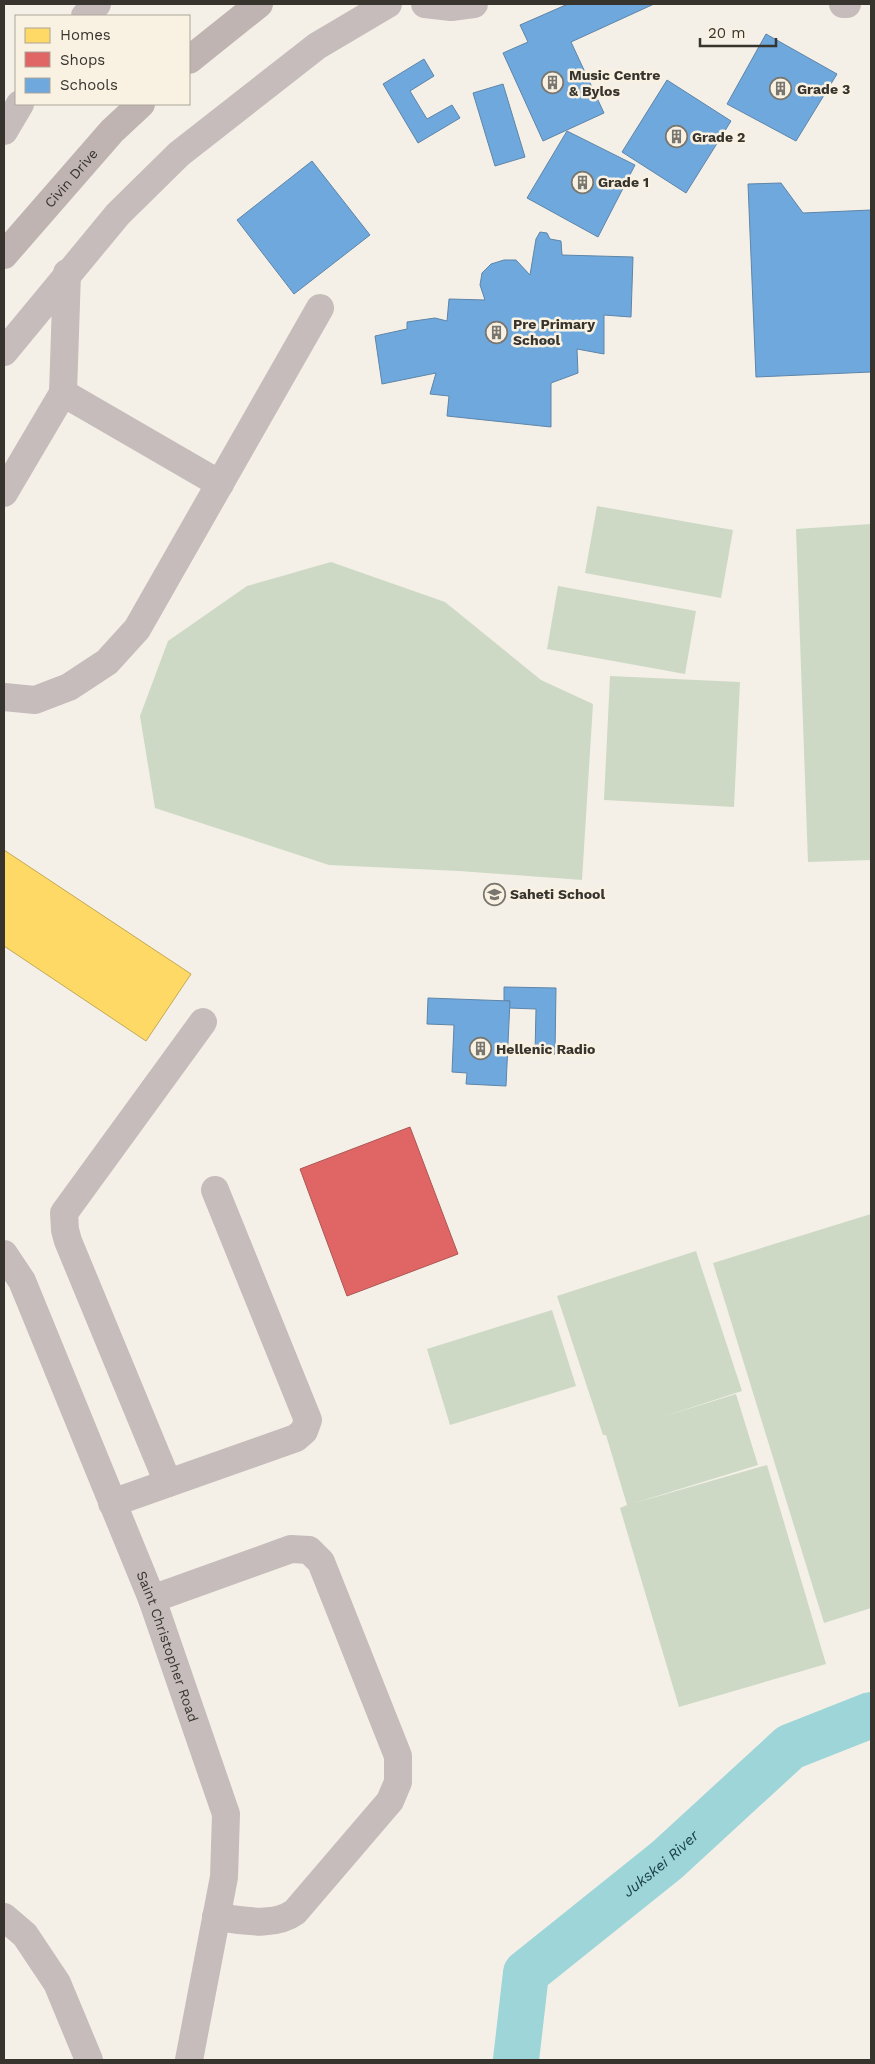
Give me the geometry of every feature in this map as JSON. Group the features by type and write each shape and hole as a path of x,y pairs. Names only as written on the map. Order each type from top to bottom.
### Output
{"main road":[{"path":"190,59 259,4"},
{"name":"Civin Drive","path":"4,255 112,131 140,105"}],"street":[{"path":"86,15 97,4"},
{"path":"4,352 67,273 118,214 193,141 317,46 388,4"},
{"path":"425,4 451,6 474,4"},
{"path":"4,131 19,105"},
{"path":"4,493 63,393 67,273"},
{"path":"4,697 35,700 70,687 107,662 137,629 320,308"},
{"path":"63,393 220,484"},
{"path":"168,1483 68,1241 64,1213 203,1022"},
{"path":"112,1504 296,1438 304,1431 308,1420 215,1190"},
{"name":"Saint Christopher Road","path":"4,1254 22,1281 152,1599 226,1814 224,1877 189,2060"},
{"path":"152,1599 292,1548 309,1550 321,1562 398,1756 398,1782 390,1801 295,1912 285,1919 273,1921 216,1917"},
{"path":"4,1917 25,1935 57,1983 89,2060"}],"green space":[{"path":"597,506 733,530 721,598 585,573"},
{"path":"871,524 871,860 808,862 796,529"},
{"path":"331,562 445,602 541,680 593,704 582,880 459,871 329,865 155,808 140,716 168,641 247,586"},
{"path":"558,586 696,611 685,674 547,649"},
{"path":"610,676 740,682 734,807 604,800"},
{"path":"871,1214 871,1608 824,1623 713,1263"},
{"path":"696,1251 742,1391 662,1417 736,1394 758,1465 631,1504 767,1465 826,1664 679,1707 620,1508 627,1505 606,1435 603,1435 557,1296"},
{"path":"552,1310 576,1386 450,1425 427,1349"}],"building: Homes":[{"path":"4,850 191,974 146,1041 4,946"}],"building: Shops":[{"path":"410,1127 458,1254 347,1296 300,1169"}],"building: Schools":[{"name":"Music Centre & Bylos","path":"568,4 654,4 571,42 604,113 543,141 503,53 528,42 520,25"},
{"name":"Grade 3","path":"766,34 837,74 796,141 727,104"},
{"path":"424,59 434,76 410,91 427,119 452,105 460,118 418,143 383,84"},
{"name":"Grade 2","path":"667,80 731,121 686,193 622,152"},
{"path":"503,84 525,157 495,166 473,93"},
{"name":"Grade 1","path":"567,131 635,165 598,237 527,198"},
{"path":"312,161 370,235 294,294 237,220"},
{"path":"781,183 803,213 871,210 871,372 756,377 748,184"},
{"name":"Pre Primary School","path":"540,232 547,233 550,239 561,241 562,255 633,257 631,317 604,315 604,354 577,349 578,373 551,383 551,427 447,416 449,396 430,394 436,373 382,384 375,336 407,329 407,322 435,318 447,321 449,299 485,300 480,285 482,273 491,264 504,260 516,260 530,275 536,239"},
{"path":"504,987 556,988 555,1054 535,1053 536,1009 509,1008 510,1001 504,1001"},
{"name":"Hellenic Radio","path":"428,998 510,1001 506,1086 466,1084 467,1073 452,1072 454,1025 427,1024"}],"waterway":[{"name":"Jukskei River","path":"516,2060 526,1973 667,1860 790,1747 871,1715"}],"place":[{"name":"Music Centre & Bylos","path":"553,83"},
{"name":"Grade 3","path":"781,89"},
{"name":"Grade 2","path":"676,137"},
{"name":"Grade 1","path":"582,182"},
{"name":"Pre Primary School","path":"497,332"},
{"name":"Saheti School","path":"494,894"},
{"name":"Hellenic Radio","path":"480,1049"}]}
